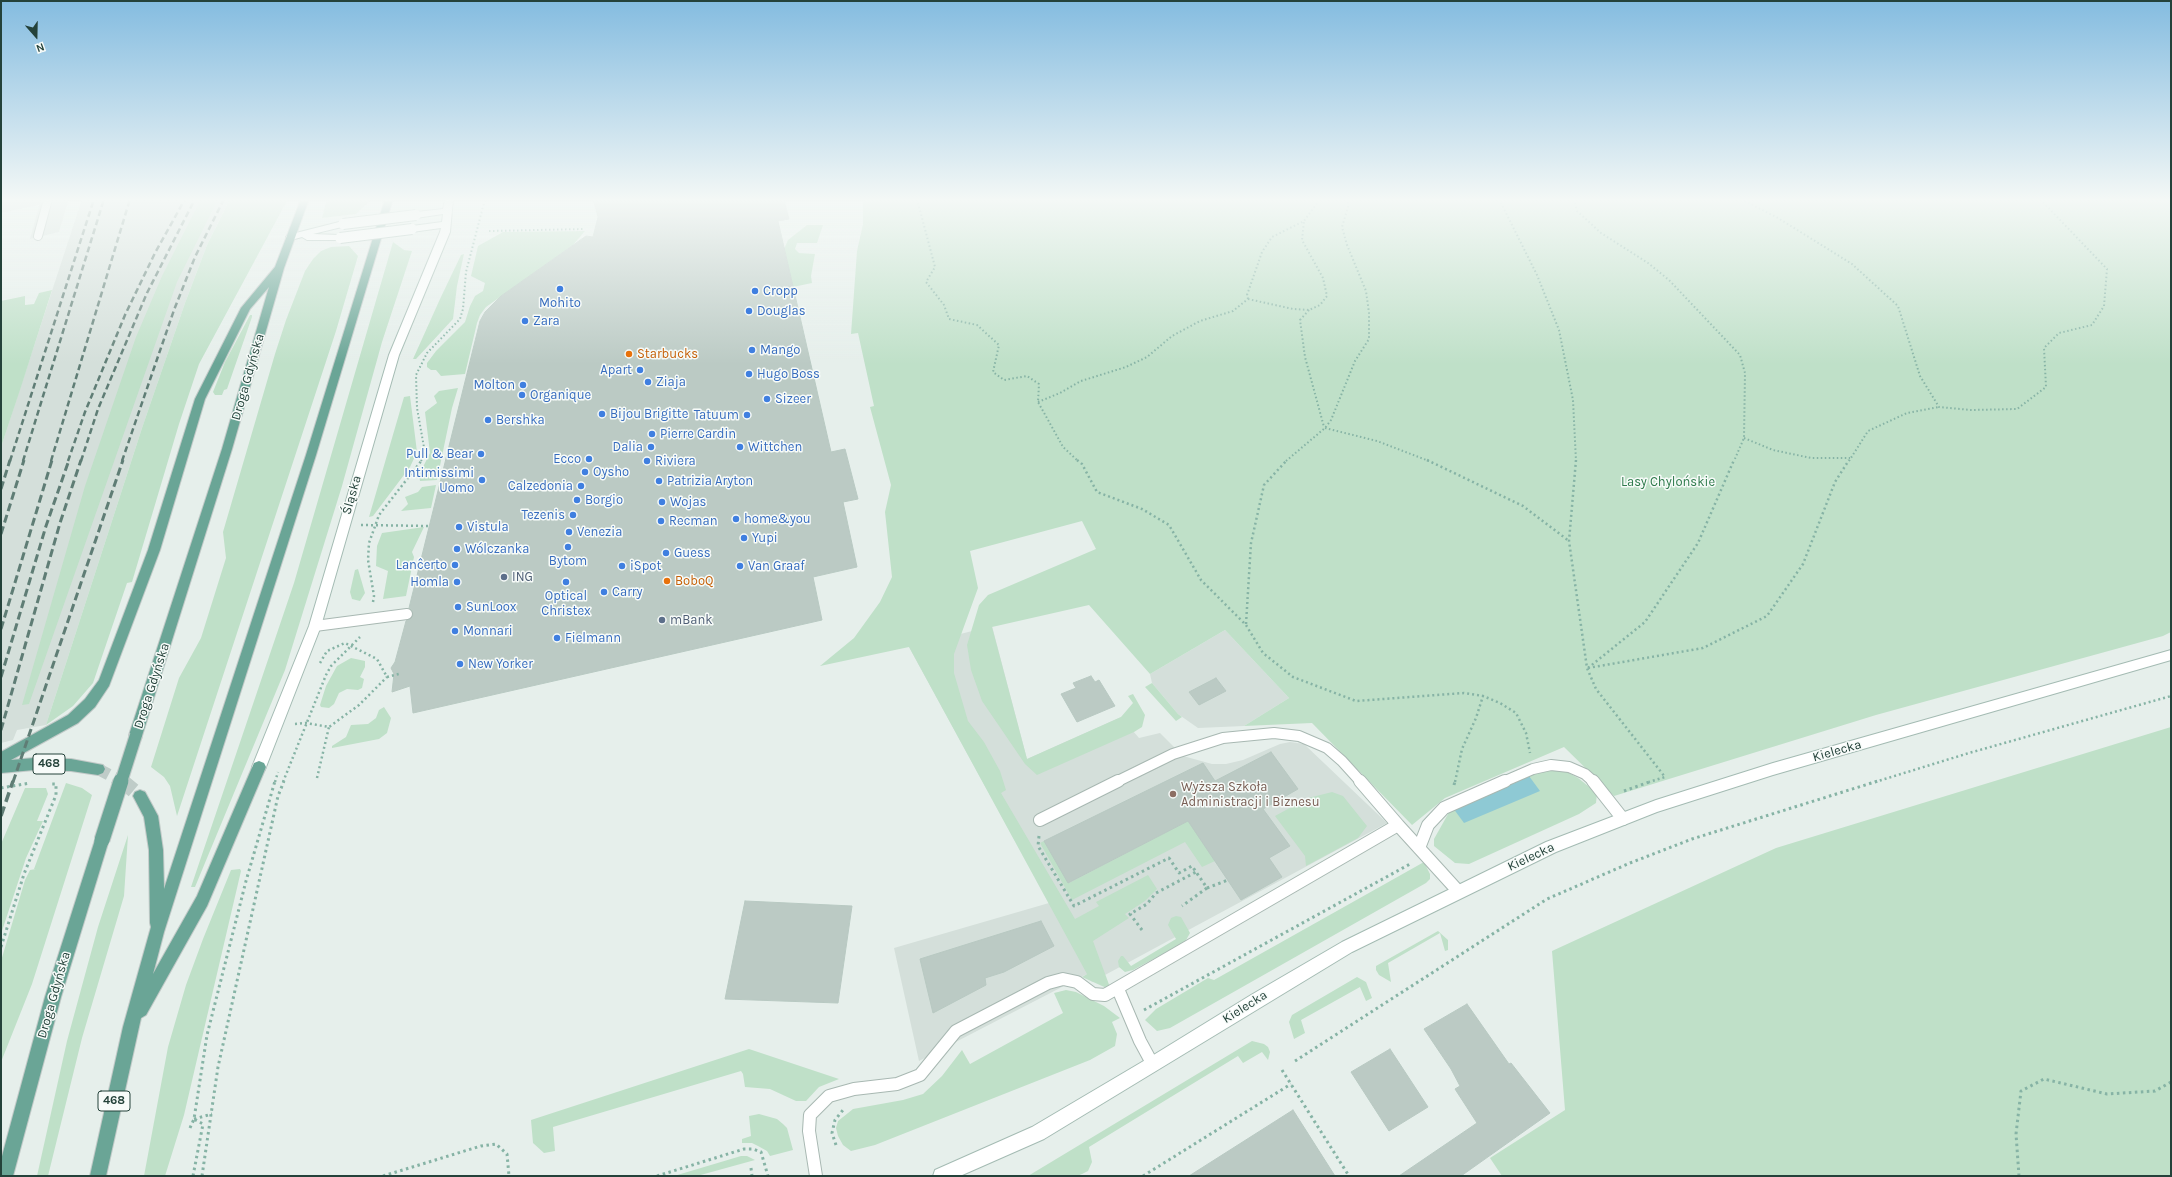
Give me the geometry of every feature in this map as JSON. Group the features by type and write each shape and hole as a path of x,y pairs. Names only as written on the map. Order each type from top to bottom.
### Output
{"main road":[{"name":"Droga Gdyńska","path":"5,1176 53,997 227,449 279,268 284,254"},
{"path":"157,932 311,455 371,254"},
{"path":"1,759 73,719 90,703 104,682 154,550 200,400 246,308 279,268"},
{"name":"468","path":"1,767 34,764 64,765 98,769"},
{"path":"131,1027 202,900 259,767"},
{"name":"468","path":"98,1176 131,1027 157,932 156,850 150,816 140,796"}],"street":[{"name":"Śląska","path":"259,767 315,626 392,362 435,254"},
{"name":"Kielecka","path":"942,1176 1038,1133 1153,1065 1256,1000 1348,947 1458,891 1551,847 1656,806 1773,769 2088,681 2171,655"}],"lane":[{"path":"315,626 407,614"},
{"path":"1040,820 1173,754 1223,738 1274,733 1299,736 1327,748 1342,761 1458,891"},
{"path":"1422,851 1428,825 1444,808 1533,769 1551,766 1568,767 1585,774 1606,797 1623,819"},
{"path":"816,1176 809,1131 810,1115 829,1096 854,1089 897,1084 915,1077 935,1059 942,1047 956,1031 1048,983 1063,980 1077,982 1093,994 1105,995 1118,989 1398,825"},
{"path":"1118,989 1130,1018 1153,1065"}],"path":[{"path":"372,604 374,596 368,560 369,543 375,525 386,506 422,460 424,448 417,408 416,375 427,353 460,319 463,310 466,272 471,254"},
{"path":"932,254 935,267 926,282 944,305 949,319 977,325 999,345 992,372 1004,380 1027,376 1039,384 1038,402 1063,447 1082,464 1098,492 1142,509 1169,525 1201,580 1246,624 1263,653 1293,677 1356,701 1464,693 1483,696 1500,703 1516,713 1526,733 1533,769"},
{"path":"1248,299 1247,295 1261,254"},
{"path":"1310,254 1323,278 1327,296 1320,305 1309,310 1300,320 1305,357 1325,428"},
{"path":"1246,624 1251,543 1264,484 1283,463 1325,428 1331,420 1337,401 1355,361 1369,339 1370,313 1366,291 1350,254"},
{"path":"1526,254 1537,275 1559,330 1573,400 1576,456 1569,541 1587,668 1596,689 1665,777 1606,797"},
{"path":"1587,668 1645,622 1698,543 1744,438 1745,372 1740,355 1669,280 1634,254"},
{"path":"1836,254 1852,264 1898,306 1920,376 1939,407"},
{"path":"1587,668 1703,648 1767,616 1803,564 1835,482 1868,431 1907,413 1939,407 1971,410 2017,409 2046,387 2044,348 2059,333 2092,325 2104,306 2107,269 2093,254"},
{"path":"1038,402 1060,393 1081,381 1126,367 1147,357 1172,336 1200,321 1233,311 1248,299"},
{"path":"1248,299 1292,309 1309,310"},
{"path":"1325,428 1377,441 1443,466 1523,506 1569,541"},
{"path":"1744,438 1773,450 1810,458 1851,458"},
{"path":"359,525 429,526"},
{"path":"317,669 327,651 345,643 377,659 387,677"},
{"path":"202,1176 213,1114 219,1061 278,796 306,723 331,666 353,646"},
{"path":"316,778 329,727 359,706 387,677 399,674"},
{"path":"1444,808 1455,781 1462,749 1476,718 1483,696"},
{"path":"1295,1060 1547,899 1630,863 1692,839 1969,753 2171,696"},
{"path":"292,731 298,717"},
{"path":"295,724 306,723 329,727"},
{"path":"190,1128 194,1119 207,1035 246,881 280,764"},
{"path":"1,788 35,783"},
{"path":"1,946 24,874 56,795 56,784 49,784"},
{"path":"1038,846 1074,906 1169,858 1179,873 1192,866 1207,888"},
{"path":"1130,1018 1422,851"},
{"path":"1142,930 1130,914 1147,904 1156,893 1196,872"},
{"path":"1182,906 1207,888 1228,880"},
{"path":"1282,1070 1349,1176"},
{"path":"2018,1176 2016,1134 2021,1091 2044,1079 2107,1094 2155,1091 2171,1082"},
{"path":"1143,1176 1291,1084"},
{"path":"194,1119 213,1114"},
{"path":"194,1119 203,1124 194,1176"},
{"path":"382,1176 480,1146 496,1144 507,1154 509,1176"},
{"path":"657,1176 744,1149 753,1149 761,1152 768,1176"},
{"path":"751,1168 752,1176"}],"shaded area":[{"path":"64,254 204,254 142,428 46,725 17,730 13,740 1,743 1,447"},
{"name":"Wyższa Szkoła Administracji i Biznesu","path":"992,626 1027,759 1121,717 1139,738 1160,733 1183,756 1212,764 1226,764 1243,760 1280,744 1290,742 1304,744 1387,823 1092,982 1087,974 919,1061 894,948 1049,903 909,647"},
{"path":"1225,630 1289,698 1244,726 1198,728 1178,714 1152,683 1150,674"}],"green space":[{"path":"173,254 191,254 177,282 29,704 22,705 85,486 136,337"},
{"path":"204,254 258,254 199,364 179,424 132,582 127,583 93,683 73,706 46,725 142,428"},
{"path":"318,254 356,254 358,256 336,331 177,816 170,786 164,777 151,767 179,678 201,638 226,558 223,532 275,354 286,320 305,271"},
{"path":"390,254 411,254 382,342 342,486 285,670 195,887 191,887 294,583"},
{"path":"464,254 457,286 453,319 416,359 413,359 461,255"},
{"path":"476,254 560,254 486,307 480,315 477,323 465,374 441,376 436,370 431,370 427,367 427,363 436,351 465,322 475,296 483,291 485,283 471,276"},
{"path":"785,254 815,254 811,276 812,283 793,287"},
{"name":"Lasy Chylońskie","path":"857,254 2171,254 2171,632 2163,636 1876,715 1614,796 1564,747 1445,798 1412,825 1312,723 1244,726 1289,698 1225,630 1150,674 1089,605 992,627 1027,759 1121,717 1133,703 1128,696 1133,694 1145,715 1142,727 1134,732 1037,775 1025,764 982,701 971,670 967,645 979,605 988,595 1096,549 1082,521 970,551 978,588 954,654 954,673 968,721 984,742 1000,771 1006,790 1001,793 1075,919 1099,906 1096,902 1148,875 1157,889 1145,901 1125,914 1129,918 1093,941 1111,990 1082,977 1087,974 909,647 820,666 854,638 880,602 892,577 885,512 891,485 870,407 874,406 858,333 851,334"},
{"path":"52,290 1,447 1,301 25,296 25,305 34,304 39,293"},
{"path":"250,315 252,315 252,317 227,389 224,390 222,395 215,395 213,392 225,362"},
{"path":"458,388 452,408 437,480 420,481 419,475 430,453 425,412 437,403 434,396 439,391"},
{"path":"410,396 417,452 410,467 373,516 369,517 404,397"},
{"path":"436,485 431,508 401,511 408,504 405,497 418,492 422,487"},
{"path":"424,527 412,552 414,557 406,596 383,599 388,571 376,566 377,546 382,533"},
{"path":"358,569 365,593 360,601 352,599 350,592 355,570"},
{"path":"351,658 365,661 365,667 360,677 364,679 362,688 358,690 347,689 339,693 334,704 329,708 321,707 320,705 326,686 337,666"},
{"path":"1152,683 1182,717 1176,721 1145,687"},
{"path":"384,707 391,718 387,733 379,739 332,748 332,746 346,737 351,725 368,724 376,718 379,710"},
{"path":"2171,727 2171,1176 1502,1176 1490,1158 1565,1110 1552,951 1776,848"},
{"path":"1548,771 1565,771 1578,778 1597,793 1596,803 1579,814 1469,864 1455,863 1434,846 1434,839 1452,807 1527,774"},
{"path":"66,783 82,788 92,795 32,984 1,1062 1,961 25,880 30,870 36,869 34,869"},
{"path":"25,788 46,788 48,794 37,821 43,821 26,858 1,934 1,844"},
{"path":"1332,792 1343,796 1367,826 1358,838 1306,866 1305,856 1275,816 1308,798"},
{"path":"1188,821 1215,861 1202,867 1185,842 1072,900 1040,843 1044,841 1069,883"},
{"path":"128,835 124,896 82,1038 48,1176 37,1176 67,1041 98,927"},
{"path":"1424,862 1430,874 1430,879 1426,883 1170,1028 1157,1031 1145,1020 1156,1009 1208,978 1214,980"},
{"path":"240,869 241,871 184,1115 165,1176 144,1176 168,1047 186,985 231,870"},
{"path":"1176,916 1181,917 1190,933 1185,942 1133,970 1125,972 1119,967 1118,961 1121,956 1123,956 1131,966 1176,939 1168,925 1171,918"},
{"path":"1438,931 1448,940 1448,950 1445,951 1440,933 1388,963 1391,982 1379,975 1376,970 1376,966"},
{"path":"1357,977 1366,982 1372,998 1366,1001 1360,987 1301,1020 1305,1033 1294,1039 1289,1022 1292,1015"},
{"path":"1066,990 1076,992 1104,1006 1120,1018 1112,1022 1117,1034 1115,1046 1090,1060 875,1145 851,1151 843,1145 836,1128 838,1121 853,1109 903,1100 923,1094 942,1076 962,1050 970,1064 1063,1013 1054,993"},
{"path":"1252,1041 1264,1044 1268,1047 1270,1052 1268,1060 1262,1052 1243,1063 1238,1056 1089,1147 1092,1162 1088,1171 1077,1176 1028,1176"},
{"path":"749,1049 839,1079 819,1087 806,1101 796,1101 770,1089 745,1087 743,1074 741,1071 553,1127 555,1151 544,1153 533,1143 531,1120"},
{"path":"759,1114 777,1119 787,1128 793,1150 770,1156 767,1151 752,1143 742,1143 742,1139 751,1136 749,1116"},
{"path":"741,1156 747,1156 755,1160 697,1176 674,1176"}],"water":[{"path":"1529,776 1540,791 1464,823 1453,808"}],"building":[{"name":"Riviera","path":"561,254 786,254 831,452 845,449 858,499 843,502 857,567 813,577 822,620 413,713 410,686 392,692 394,674 391,668 395,662 406,621 413,616 412,610 409,608 480,321 485,312 501,296"},
{"path":"1091,676 1095,682 1099,680 1115,706 1077,722 1061,694 1076,688 1073,683"},
{"path":"1216,678 1226,691 1199,705 1189,692"},
{"path":"1271,752 1298,789 1263,809 1290,846 1269,858 1282,877 1241,900 1188,821 1068,883 1044,841 1203,763 1215,781"},
{"path":"745,901 852,906 838,1003 725,999"},
{"path":"1041,921 1054,946 1004,972 985,978 986,985 933,1013 920,959"},
{"path":"1467,1004 1509,1064 1511,1063 1550,1113 1461,1176 1399,1176 1477,1123 1455,1089 1460,1086 1451,1069 1424,1029"},
{"path":"1390,1049 1428,1107 1389,1131 1351,1072"},
{"path":"1293,1110 1335,1176 1189,1176"}],"tunnel":[{"path":"98,769 123,782"},
{"path":"122,781 140,796"}],"railway":[{"path":"10,461 76,254"},
{"path":"23,461 87,254"},
{"path":"51,461 113,254"},
{"path":"68,461 85,412 125,315 155,254"},
{"path":"81,461 98,409 147,293 167,254"},
{"path":"122,461 174,310 197,254"},
{"path":"1,489 10,460"},
{"path":"1,534 24,460"},
{"path":"1,629 52,460"},
{"path":"1,677 46,526 69,460"},
{"path":"1,730 60,523 81,460"},
{"path":"13,782 123,460"},
{"path":"1,816 13,781"}],"place":[{"name":"Mohito","path":"560,289"},
{"name":"Cropp","path":"755,291"},
{"name":"Douglas","path":"749,311"},
{"name":"Zara","path":"525,321"},
{"name":"Mango","path":"752,350"},
{"name":"Starbucks","path":"629,354"},
{"name":"Apart","path":"640,370"},
{"name":"Hugo Boss","path":"749,374"},
{"name":"Ziaja","path":"648,382"},
{"name":"Molton","path":"523,385"},
{"name":"Organique","path":"522,395"},
{"name":"Sizeer","path":"767,399"},
{"name":"Bijou Brigitte","path":"602,414"},
{"name":"Tatuum","path":"747,415"},
{"name":"Bershka","path":"488,420"},
{"name":"Pierre Cardin","path":"652,434"},
{"name":"Dalia","path":"651,447"},
{"name":"Wittchen","path":"740,447"},
{"name":"Pull & Bear","path":"481,454"},
{"name":"Ecco","path":"589,459"},
{"name":"Riviera","path":"647,461"},
{"name":"Oysho","path":"585,472"},
{"name":"Intimissimi Uomo","path":"482,480"},
{"name":"Patrizia Aryton","path":"659,481"},
{"name":"Calzedonia","path":"581,486"},
{"name":"Borgio","path":"577,500"},
{"name":"Wojas","path":"662,502"},
{"name":"Tezenis","path":"573,515"},
{"name":"home&you","path":"736,519"},
{"name":"Recman","path":"661,521"},
{"name":"Vistula","path":"459,527"},
{"name":"Venezia","path":"569,532"},
{"name":"Yupi","path":"744,538"},
{"name":"Bytom","path":"568,547"},
{"name":"Wólczanka","path":"457,549"},
{"name":"Guess","path":"666,553"},
{"name":"Lanĉerto","path":"455,565"},
{"name":"iSpot","path":"622,566"},
{"name":"Van Graaf","path":"740,566"},
{"name":"ING","path":"504,577"},
{"name":"BoboQ","path":"667,581"},
{"name":"Homla","path":"457,582"},
{"name":"Optical Christex","path":"566,582"},
{"name":"Carry","path":"604,592"},
{"name":"SunLoox","path":"458,607"},
{"name":"mBank","path":"662,620"},
{"name":"Monnari","path":"455,631"},
{"name":"Fielmann","path":"557,638"},
{"name":"New Yorker","path":"460,664"},
{"name":"Wyższa Szkoła Administracji i Biznesu","path":"1173,794"}]}
